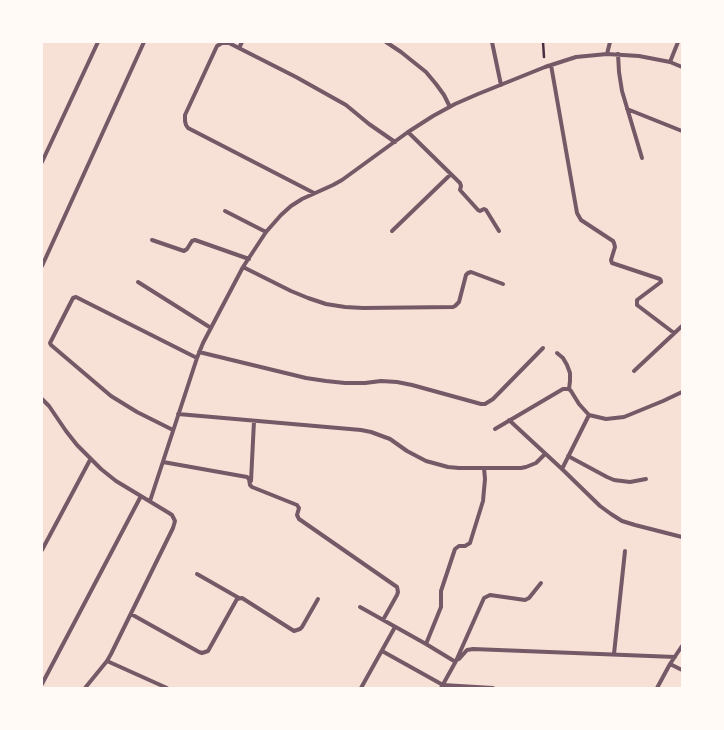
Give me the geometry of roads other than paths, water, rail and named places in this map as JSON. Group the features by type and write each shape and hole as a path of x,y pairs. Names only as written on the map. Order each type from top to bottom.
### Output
{"street":[{"path":"42,162 98,42"},
{"path":"42,266 144,42"},
{"path":"239,48 242,42"},
{"path":"386,42 426,72 444,95 450,107"},
{"path":"492,42 501,85"},
{"path":"607,54 610,42"},
{"path":"670,62 678,42"},
{"path":"314,193 188,128 186,125 185,115 218,46 222,43 229,43 338,100 395,142"},
{"path":"618,54 621,85 642,158"},
{"path":"150,501 197,358 211,328 243,267 266,232 291,206 302,199 342,180 408,132 450,107 545,67 576,57 618,54 639,56 670,62 682,67"},
{"path":"551,65 578,217 613,241 615,247 611,260 612,263 660,279 661,282 637,300 637,305 674,333"},
{"path":"627,108 682,131"},
{"path":"408,132 461,184 460,190 478,210 486,210 499,231"},
{"path":"392,231 451,174"},
{"path":"225,210 266,232"},
{"path":"152,240 184,251 187,249 192,240 195,240 249,259"},
{"path":"243,267 308,298 326,304 363,308 453,307 459,302 466,275 471,272 504,284"},
{"path":"138,282 211,328"},
{"path":"173,430 124,404 50,344 74,297 197,358"},
{"path":"634,371 682,326"},
{"path":"200,352 306,378 352,383 381,381 397,382 481,404 489,402 493,399 543,348"},
{"path":"557,353 565,362 570,373 569,389 579,404 589,415 606,419 624,417 682,392"},
{"path":"495,429 563,389 569,389"},
{"path":"42,399 90,460 116,481 172,515 175,522 107,661 85,688"},
{"path":"178,414 361,430 390,439 416,457 437,465 459,468 520,468 536,463 545,454"},
{"path":"562,469 589,415"},
{"path":"509,420 600,506 616,517 622,521 635,525 682,537"},
{"path":"251,486 254,421"},
{"path":"568,456 614,480 630,482 646,479"},
{"path":"42,550 90,460"},
{"path":"163,462 247,477 250,479 251,486"},
{"path":"426,644 441,607 441,591 455,550 459,546 465,546 470,543 483,501 485,479 484,468"},
{"path":"251,486 298,505 299,508 297,515 299,519 395,585 398,592 383,620"},
{"path":"42,684 141,496"},
{"path":"614,654 625,551"},
{"path":"197,574 239,598 242,598 294,631 302,627 318,599"},
{"path":"442,687 484,598 490,595 525,600 529,598 541,583"},
{"path":"130,614 202,653 208,651 236,600 239,598"},
{"path":"360,607 452,660 456,660"},
{"path":"361,688 395,627"},
{"path":"657,688 682,646"},
{"path":"456,660 467,650 474,648 675,657"},
{"path":"382,651 442,687 493,688"},
{"path":"107,661 167,688"},
{"path":"670,664 682,670"}]}
